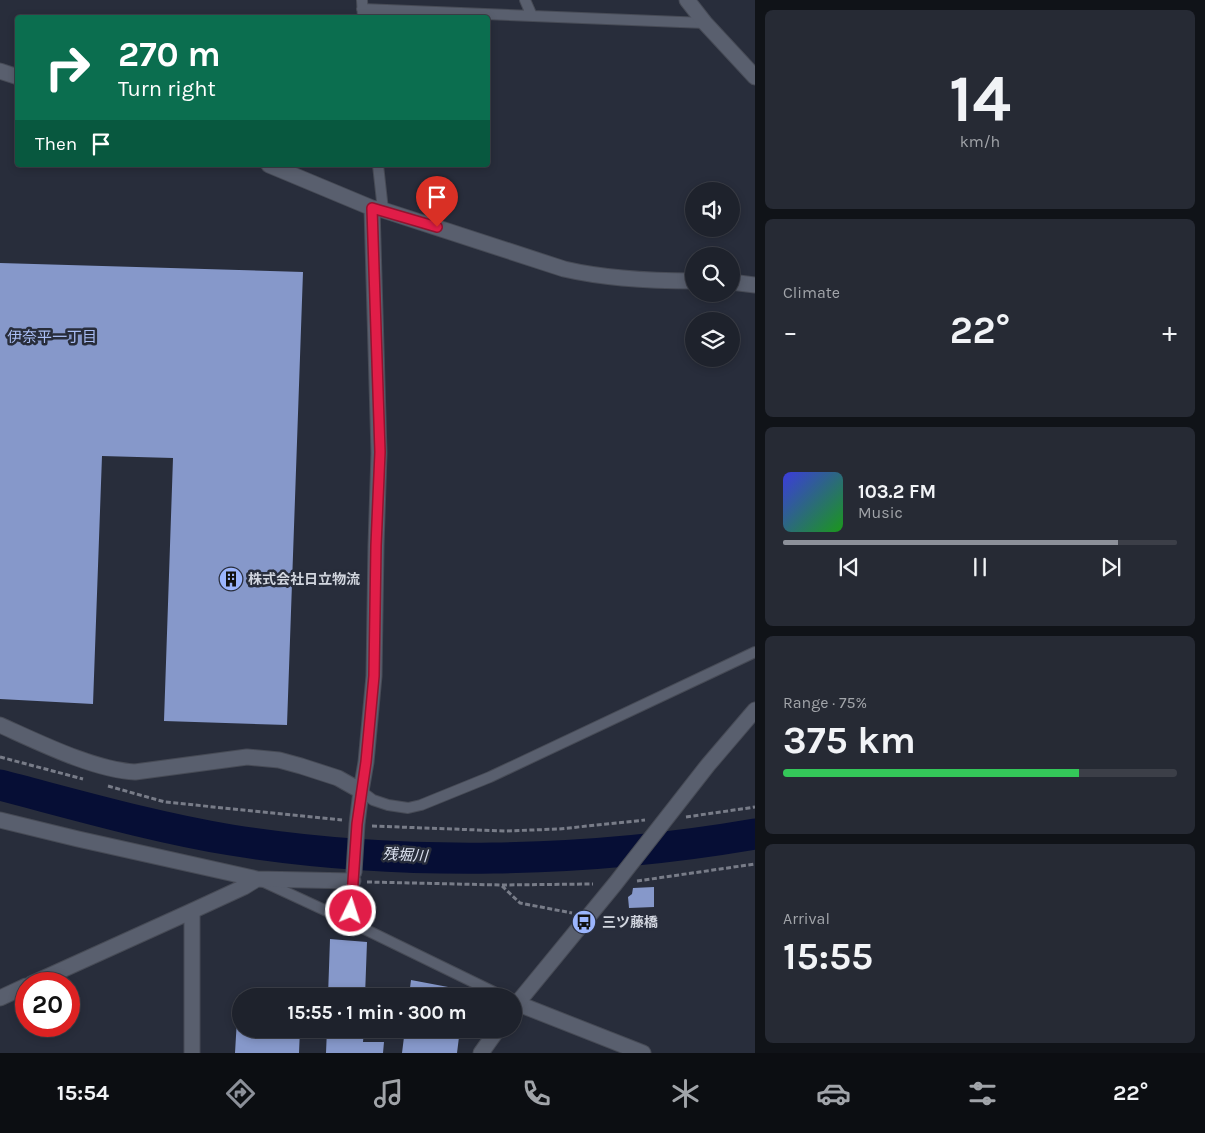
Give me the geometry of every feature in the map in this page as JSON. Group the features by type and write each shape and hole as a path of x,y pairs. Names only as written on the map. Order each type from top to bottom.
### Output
{"street":[{"path":"687,0 704,23 755,77"},
{"path":"0,71 15,76"},
{"path":"274,167 377,209 564,269 590,275 685,282"},
{"path":"0,820 78,840 257,879 354,876 357,825 366,762 374,676 380,452 377,209"},
{"path":"740,282 753,281"},
{"path":"522,996 755,710"},
{"path":"0,725 78,758 121,771 135,772 248,757 279,760 301,766 338,778 361,791"},
{"path":"57,972 244,887 257,879"},
{"path":"192,911 192,1053"},
{"path":"0,998 15,991"},
{"path":"522,1007 643,1053"},
{"path":"481,1053 492,1038"}],"lane":[{"path":"525,0 532,16"},
{"path":"362,9 704,23"},
{"path":"377,209 378,167"},
{"path":"361,791 374,800 388,805 408,808 421,804 490,777 755,652"},
{"path":"346,920 351,911 354,876"},
{"path":"257,879 486,988"}],"path":[{"path":"0,756 92,782"},
{"path":"101,784 165,802 357,825 505,831 559,829 635,820"},
{"path":"694,817 755,807"},
{"path":"644,880 755,864"},
{"path":"354,876 501,885 586,884"},
{"path":"501,885 520,903 588,917"}],"building":[{"name":"株式会社日立物流","path":"0,263 303,272 287,725 164,721 173,458 102,456 93,704 0,699"},
{"path":"654,887 654,907 629,908 628,897 632,894 633,888"},
{"path":"330,939 367,942 365,988 328,988"},
{"path":"411,980 453,988 410,988"},
{"path":"236,1038 300,1038 299,1053 235,1053"},
{"path":"327,1038 363,1038 363,1042 384,1042 383,1053 326,1053"},
{"path":"404,1038 459,1038 457,1053 402,1053"}],"waterway":[{"name":"残堀川","path":"0,785 202,835 295,849 361,855 427,858 560,856 691,844 755,834"}],"place":[{"name":"株式会社日立物流","path":"231,579"},
{"name":"三ツ藤橋","path":"584,922"}],"district":[{"name":"伊奈平一丁目","path":"52,337"}],"route":[{"path":"351,911 357,824 366,762 374,676 380,452 372,208 437,227"}]}
